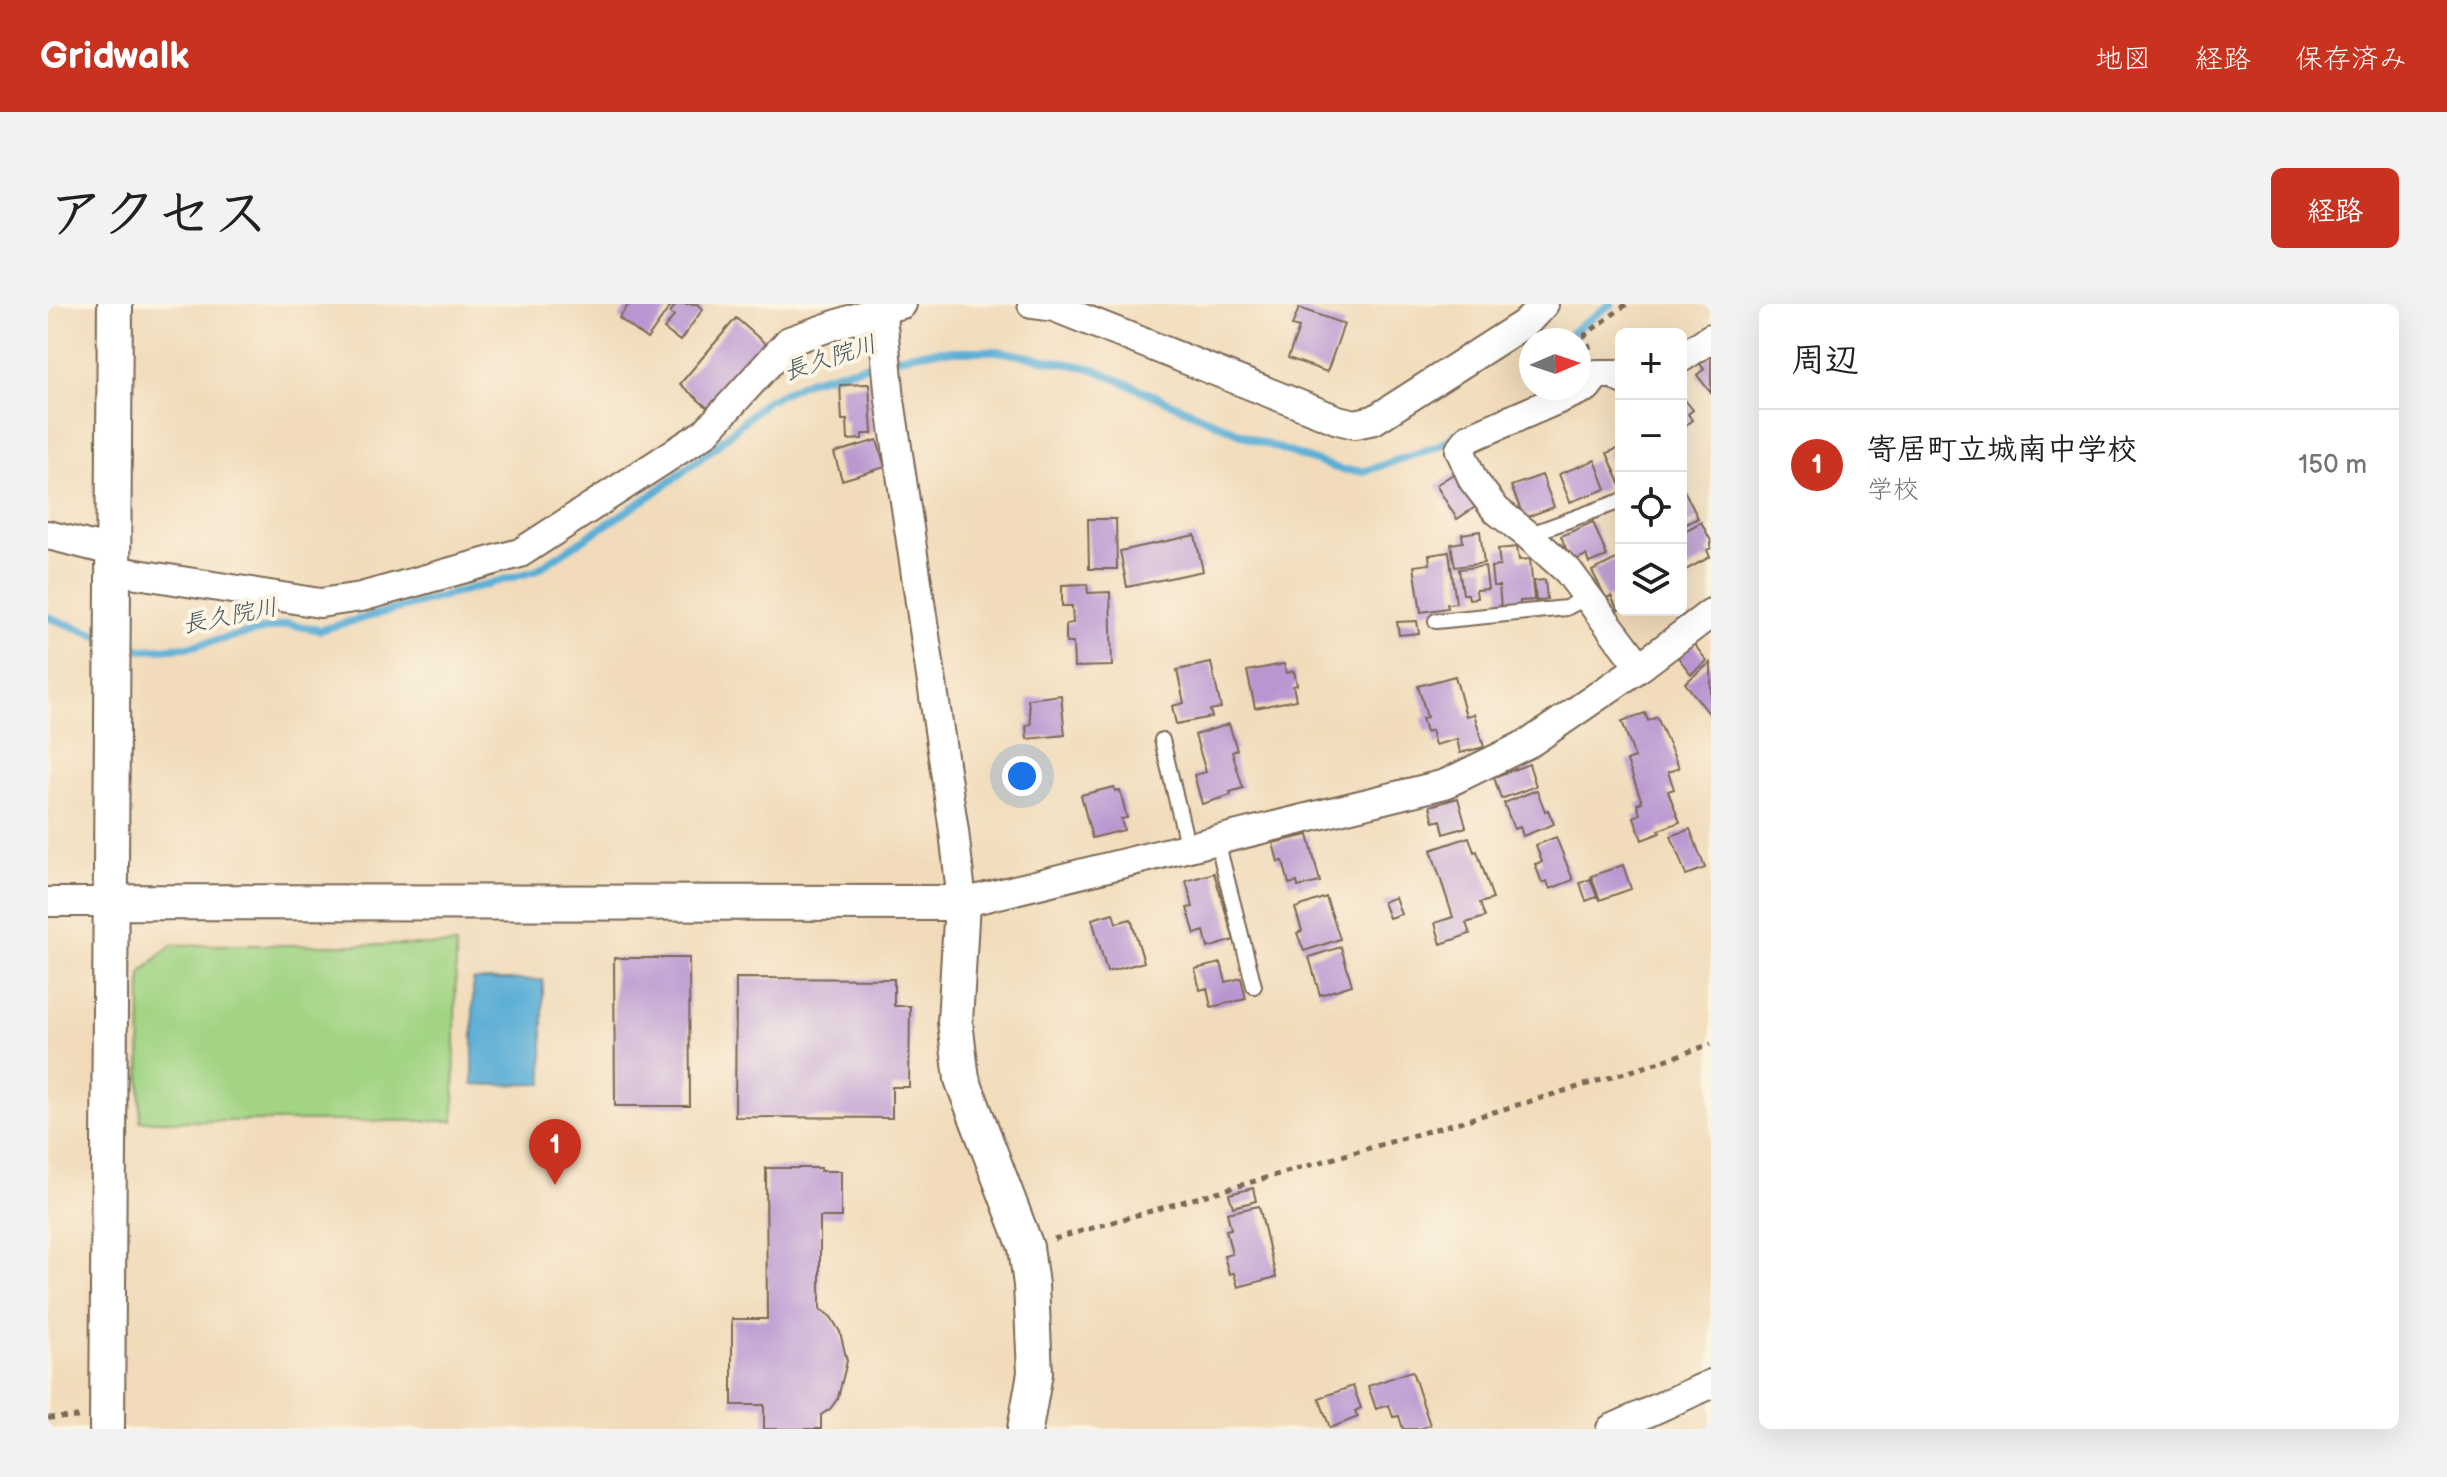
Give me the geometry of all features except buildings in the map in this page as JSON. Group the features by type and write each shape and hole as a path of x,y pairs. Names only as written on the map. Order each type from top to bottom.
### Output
{"street":[{"path":"107,1429 115,304"},
{"path":"1032,304 1054,307 1338,420 1355,424 1374,420 1456,368 1527,322 1544,304"},
{"path":"48,535 112,560 320,603 361,597 520,553 705,433 789,341 888,306 890,400 952,816 962,903 955,1022 962,1079 1026,1247 1031,1285 1035,1373 1025,1429"},
{"path":"1687,354 1711,338"},
{"path":"1609,377 1469,438 1460,450 1473,480 1496,510 1568,571 1640,667"},
{"path":"48,902 962,903 1445,784 1531,742 1640,667 1711,613"},
{"path":"1611,1429 1711,1384"}],"lane":[{"path":"1528,535 1615,503"},
{"path":"1436,621 1566,608 1589,596"},
{"path":"1162,740 1188,848"},
{"path":"1217,841 1254,986"}],"path":[{"path":"1609,377 1585,335 1627,304"},
{"path":"1026,1247 1477,1117 1711,1044"}],"green space":[{"path":"171,945 456,945 454,1121 140,1121 141,973"}],"water":[{"path":"473,980 543,980 543,1084 473,1085"}],"waterway":[{"name":"長久院川","path":"1578,328 1611,304"},
{"name":"長久院川","path":"120,643 143,650 187,647 288,624 320,630 535,571 653,494 715,447 766,401 810,380 912,354 997,351 1091,368 1257,441 1342,470 1365,471 1439,446 1460,432"},
{"name":"長久院川","path":"48,617 104,638"}],"place":[{"name":"寄居町立城南中学校","path":"555,1185"}]}
